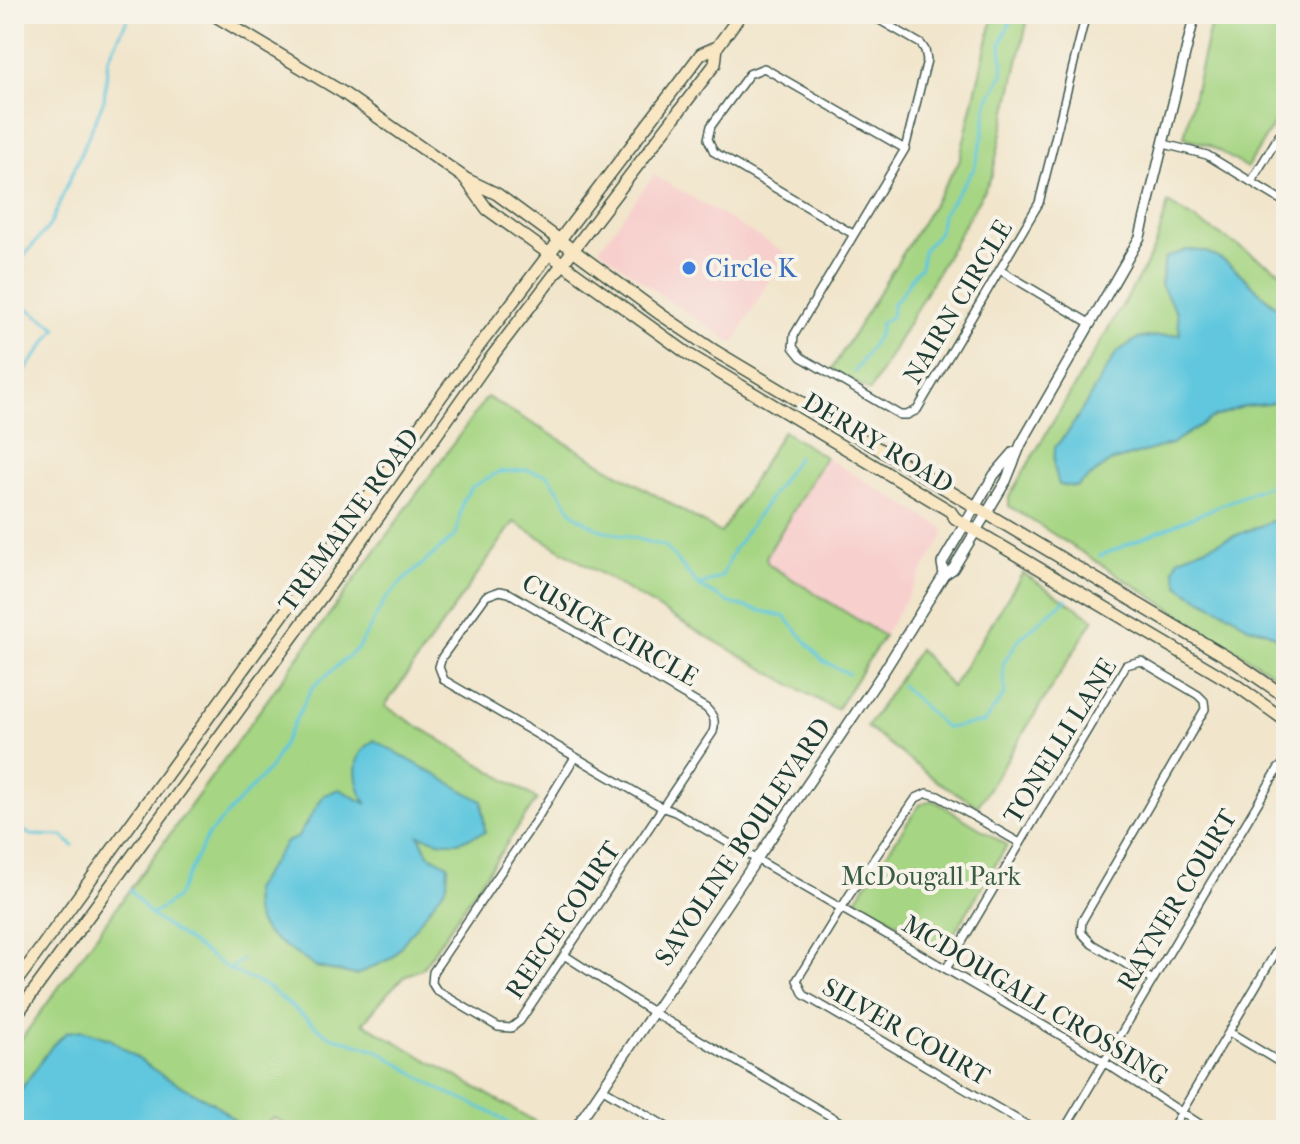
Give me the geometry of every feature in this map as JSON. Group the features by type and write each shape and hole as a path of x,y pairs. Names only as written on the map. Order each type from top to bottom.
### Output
{"main road":[{"name":"DERRY ROAD","path":"212,14 342,92 466,179 497,194 715,351 1235,662 1286,697"},
{"name":"TREMAINE ROAD","path":"14,1018 561,264 715,64 717,47 741,14"},
{"name":"TREMAINE ROAD","path":"14,985 547,254 701,54 717,47"},
{"name":"DERRY ROAD","path":"466,179 487,209 688,354 1236,685 1286,721"}],"street":[{"name":"NAIRN CIRCLE","path":"869,14 921,44 927,55 905,149 794,335 793,347 801,357 900,415 917,410 1044,192 1086,14"},
{"path":"1163,14 1194,18"},
{"name":"SAVOLINE BOULEVARD","path":"574,1130 884,671 944,575 942,563 971,527 986,514 1006,481 1021,444 1140,237 1194,18"},
{"path":"853,234 714,152 708,139 711,126 749,74 764,68 905,149"},
{"path":"1251,182 1286,124"},
{"path":"1164,144 1207,155 1286,203"},
{"path":"1000,270 1091,324"},
{"name":"SAVOLINE BOULEVARD","path":"971,527 975,507 994,475 1021,444"},
{"name":"CUSICK CIRCLE","path":"661,807 713,732 715,724 711,713 509,593 500,591 489,594 442,657 440,676 661,807 755,858"},
{"name":"TONELLI LANE","path":"946,969 1126,665 1136,661 1145,662 1201,698 1204,712 1081,926 1087,941 1153,980"},
{"name":"REECE COURT","path":"575,757 433,972 432,983 437,991 498,1027 507,1029 520,1021 661,807"},
{"name":"RAYNER COURT","path":"1105,1062 1278,769 1286,762"},
{"name":"SILVER COURT","path":"1020,843 938,796 922,795 916,798 799,973 798,985 804,995 1035,1130"},
{"name":"MCDOUGALL CROSSING","path":"755,858 1105,1062 1209,1130"},
{"path":"1171,1130 1286,935"},
{"path":"1275,953 1286,959"},
{"path":"564,955 654,1013 854,1130"},
{"path":"1229,1032 1286,1066"},
{"path":"1064,1130 1105,1062"},
{"path":"603,1089 672,1130"}],"shaded area":[{"path":"654,175 785,252 734,343 662,296 599,249"},
{"path":"825,457 943,528 944,535 884,636 768,564 766,557"}],"green space":[{"path":"981,14 1029,14 992,176 870,391 832,369 959,162 992,21"},
{"path":"1213,14 1268,14 1263,22 1286,35 1286,104 1247,168 1209,145 1184,137"},
{"path":"1168,203 1286,275 1286,682 1009,506 1009,497 1018,481 1145,267 1157,241"},
{"path":"487,397 721,533 783,431 825,457 766,557 768,564 884,636 837,709 690,627 514,522 385,706 537,799 422,969 397,984 363,1023 550,1130 295,1130 275,1118 264,1130 14,1130 14,1049"},
{"path":"1023,573 1094,619 978,806 938,782 867,727 919,649 952,687"},
{"name":"McDougall Park","path":"933,800 1007,845 944,951 856,899 920,804"}],"water":[{"path":"1187,250 1216,256 1286,313 1286,398 1269,404 1244,406 1212,418 1171,444 1110,462 1076,487 1059,485 1054,466 1055,447 1069,431 1117,352 1139,338 1180,334 1177,313 1161,285 1165,258"},
{"path":"1286,517 1286,643 1266,631 1248,627 1186,591 1179,585 1174,569 1179,558"},
{"path":"374,740 482,801 485,832 458,842 442,842 419,835 428,854 448,865 447,885 392,958 356,975 316,967 265,932 254,910 253,890 286,842 297,838 324,795 339,789 367,804 361,794 356,767 360,754"},
{"path":"82,1030 110,1039 163,1076 215,1104 239,1124 237,1130 14,1130 14,1099 52,1046 67,1032"}],"waterway":[{"path":"14,268 50,225 104,100 108,59 130,14"},
{"path":"855,372 879,334 881,323 891,317 893,303 921,267 923,251 939,232 942,215 974,169 983,136 987,102 1003,74 1001,43 1011,19 1004,14"},
{"path":"14,299 57,328 14,385"},
{"path":"699,586 722,576 733,551 798,457"},
{"path":"130,890 151,915 176,898 208,835 271,767 312,688 359,647 385,600 456,535 463,500 472,487 499,472 527,470 548,475 575,515 598,529 665,546 699,586 730,603 785,617 823,661 849,674"},
{"path":"1100,556 1286,478"},
{"path":"901,685 946,728 984,722 1005,694 1003,664 1019,639 1066,599"},
{"path":"14,825 31,835 63,836 73,846"},
{"path":"152,916 230,970 267,987 327,1035 377,1050 439,1089 490,1112 520,1130"},
{"path":"230,970 242,959"}],"place":[{"name":"Circle K","path":"689,268"}]}
